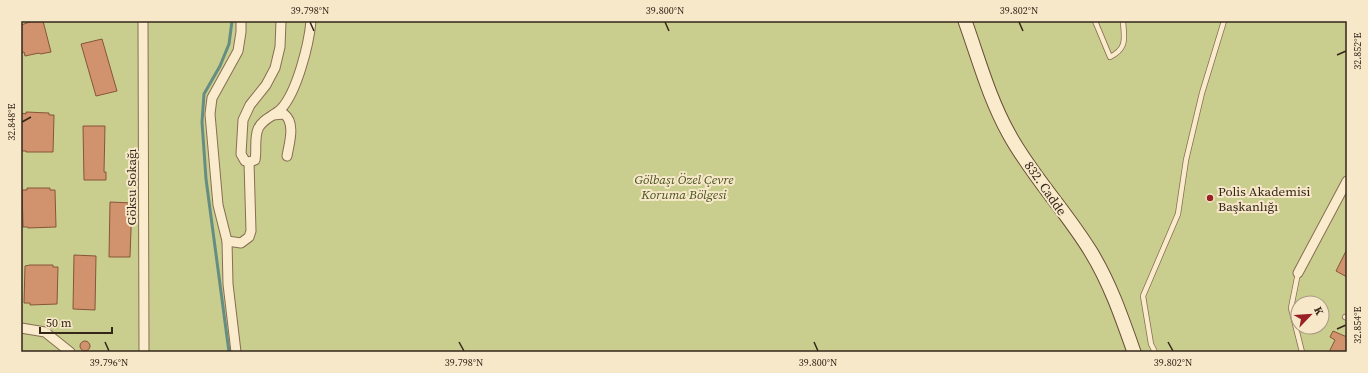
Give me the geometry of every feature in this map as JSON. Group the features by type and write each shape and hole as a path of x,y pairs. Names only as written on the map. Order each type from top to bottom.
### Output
{"street":[{"name":"Göksu Sokağı","path":"143,21 144,352"},
{"path":"236,352 228,284 227,241 218,205 210,114 212,98 238,51 241,32 240,21"},
{"path":"281,21 280,47 275,68 266,85 250,105 243,120 241,154 245,161 249,162 255,160 258,129 264,121 282,108 297,80 312,21"},
{"name":"832. Cadde","path":"965,21 980,68 998,114 1029,165 1096,261 1115,301 1134,352"},
{"path":"273,115 284,114 290,122 287,156"},
{"path":"227,241 241,243 249,237 251,231 249,162"},
{"path":"1298,273 1347,181"},
{"path":"21,328 45,332 70,352"}],"lane":[{"path":"1095,21 1110,57 1118,53 1124,45 1124,21"},
{"path":"1155,352 1151,344 1143,296 1178,214 1186,160 1202,93 1224,21"},
{"path":"1298,273 1291,308 1302,352"}],"green space":[{"name":"Gölbaşı Özel Çevre Koruma Bölgesi","path":"21,21 1347,21 1347,352 21,352"}],"building":[{"path":"30,21 43,21 51,52 25,56 24,52 21,53 21,25"},
{"path":"102,39 117,91 96,96 81,44"},
{"path":"26,112 49,113 49,115 54,115 53,152 21,151 21,113 26,114"},
{"path":"83,126 105,126 104,172 106,172 106,180 84,180"},
{"path":"27,188 50,188 50,190 55,190 56,227 23,227 22,190 27,190"},
{"path":"110,202 132,203 130,257 109,257"},
{"path":"1347,249 1347,277 1336,271"},
{"path":"74,255 96,256 95,310 73,309"},
{"path":"53,265 53,267 58,267 57,304 30,305 30,303 24,303 25,266"},
{"path":"1333,331 1347,337 1347,352 1329,352 1335,340 1330,337"},
{"path":"83,341 87,341 90,346 87,351 83,351 80,348 80,344"}],"waterway":[{"path":"229,352 206,179 202,122 204,94 220,66 229,44 232,21"}],"place":[{"name":"Polis Akademisi Başkanlığı","path":"1210,198"}]}
